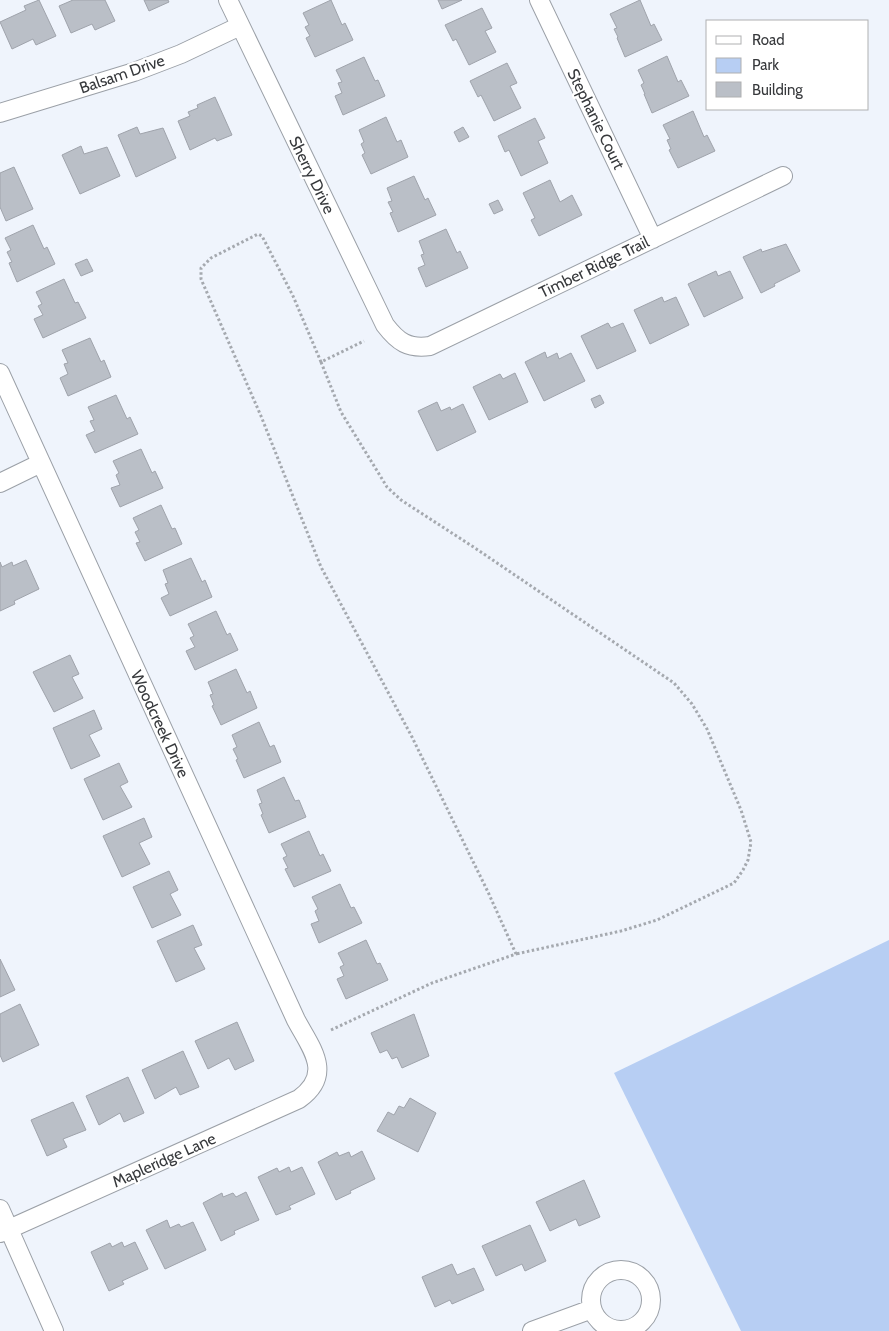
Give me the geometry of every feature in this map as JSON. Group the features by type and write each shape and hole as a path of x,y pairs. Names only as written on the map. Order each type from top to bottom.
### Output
{"street":[{"name":"Sherry Drive","path":"228,0 385,325 394,337 404,345"},
{"name":"Stephanie Court","path":"540,0 653,239"},
{"name":"Balsam Drive","path":"0,113 134,72 181,54 240,26"},
{"name":"Timber Ridge Trail","path":"404,345 416,348 430,346 783,176"},
{"name":"Woodcreek Drive","path":"0,373 296,1020 315,1052 318,1061 317,1075"},
{"path":"0,483 41,464"},
{"name":"Mapleridge Lane","path":"5,1231 299,1099 313,1085 317,1075"},
{"path":"0,1209 5,1231 54,1331"},
{"path":"532,1331 592,1309"}],"path":[{"path":"331,1030 432,984 516,954 622,932 657,920 734,883 748,860 750,842 741,810 707,729 692,704 674,683 484,554 400,500 387,487 341,412 293,296 262,236 258,234 203,263 201,279 261,416 321,566 412,737 516,954"},
{"path":"321,362 364,341"}],"green space":[{"path":"889,940 889,1331 741,1331 614,1073"}],"building":[{"path":"39,0 56,36 36,45 33,39 12,49 0,22 26,10 24,6"},
{"path":"73,0 105,0 115,21 95,30 92,24 71,33 59,6"},
{"path":"144,0 168,0 169,2 149,11"},
{"path":"331,0 342,25 345,23 353,40 315,57 306,38 310,36 305,27 309,25 303,13"},
{"path":"438,0 462,0 442,9"},
{"path":"640,0 651,26 654,24 662,40 625,57 614,29 617,28 610,14"},
{"path":"482,8 492,28 485,31 496,52 469,65 456,39 453,41 445,25"},
{"path":"667,56 678,82 681,80 689,96 652,113 641,85 644,83 638,70"},
{"path":"364,57 375,81 378,80 385,96 343,115 335,96 342,93 338,83 342,82 336,70"},
{"path":"507,63 517,83 510,86 521,108 494,121 481,95 478,97 470,81"},
{"path":"215,97 232,135 217,141 215,138 190,150 178,121 190,116 188,112 198,108 197,105"},
{"path":"693,111 704,137 707,135 715,151 678,168 669,150 671,149 667,140 670,139 663,125"},
{"path":"386,117 397,142 401,140 408,157 371,174 362,155 365,153 361,144 364,142 359,130"},
{"path":"535,118 545,138 538,141 548,163 521,176 509,150 505,152 498,136"},
{"path":"137,127 140,134 163,128 176,158 136,177 118,135"},
{"path":"463,127 469,137 459,142 454,132"},
{"path":"81,146 84,154 107,147 120,176 80,194 62,155"},
{"path":"14,167 33,209 6,221 0,207 0,173"},
{"path":"414,176 425,200 428,198 436,215 398,232 390,213 393,212 388,202 392,201 387,188"},
{"path":"550,180 560,202 572,195 582,215 539,236 531,220 535,218 523,193"},
{"path":"498,200 503,210 494,214 489,204"},
{"path":"33,225 44,249 47,247 55,264 17,282 9,263 12,262 7,252 11,250 5,238"},
{"path":"446,229 457,253 460,251 468,268 426,287 418,268 425,265 421,255 424,254 419,241"},
{"path":"786,244 800,271 761,293 743,257 761,249 762,252"},
{"path":"87,259 93,271 81,276 75,264"},
{"path":"716,271 718,276 730,271 743,298 704,317 688,284"},
{"path":"64,279 75,303 78,302 86,318 43,338 34,319 43,315 38,306 42,304 36,292"},
{"path":"662,297 664,302 676,297 689,325 650,344 634,310"},
{"path":"608,323 611,328 623,323 636,351 597,369 581,336"},
{"path":"90,338 101,362 104,360 111,377 68,396 60,378 68,374 64,364 68,363 62,350"},
{"path":"545,352 547,358 557,353 559,359 571,353 585,381 544,401 525,362"},
{"path":"515,373 528,402 489,420 473,387 500,374 503,379"},
{"path":"116,395 127,419 130,417 138,434 95,453 86,435 95,431 90,421 94,420 88,407"},
{"path":"600,395 604,403 595,408 591,399"},
{"path":"437,402 441,411 450,407 451,410 463,404 476,432 437,451 418,411"},
{"path":"141,449 152,473 155,471 163,488 120,507 111,488 120,485 116,475 119,473 113,461"},
{"path":"161,505 172,529 175,528 182,544 145,561 136,543 140,542 135,532 139,530 133,518"},
{"path":"191,558 202,582 205,580 212,597 170,616 161,598 169,594 165,584 168,583 163,570"},
{"path":"26,560 39,589 14,601 15,604 0,611 0,562 2,567 12,562 13,566"},
{"path":"216,611 227,635 230,633 238,650 195,670 186,651 195,647 190,638 194,636 188,624"},
{"path":"70,655 79,674 72,677 83,698 54,712 33,672"},
{"path":"236,669 247,693 250,691 257,708 221,725 212,706 214,705 210,695 213,694 208,682"},
{"path":"94,710 102,729 89,735 100,756 71,769 53,728"},
{"path":"259,722 270,747 274,745 281,762 244,778 236,760 238,759 233,749 237,747 232,735"},
{"path":"119,763 128,782 120,786 132,807 103,820 84,779"},
{"path":"284,777 295,801 299,800 306,817 269,833 261,815 263,814 259,804 262,803 257,790"},
{"path":"144,818 152,837 139,843 150,864 122,877 103,836"},
{"path":"309,831 320,856 323,854 331,871 294,887 285,869 288,868 283,858 287,856 281,844"},
{"path":"169,871 178,890 170,894 181,915 152,928 133,887"},
{"path":"340,884 351,908 354,907 362,923 319,943 311,924 319,921 315,911 318,909 312,897"},
{"path":"193,925 202,945 194,948 205,969 176,982 157,941"},
{"path":"366,940 377,964 380,963 388,980 346,999 337,979 344,976 340,967 344,965 338,953"},
{"path":"0,959 15,990 0,997"},
{"path":"20,1004 39,1045 3,1062 0,1055 0,1014"},
{"path":"414,1014 429,1056 402,1068 397,1057 392,1059 387,1050 380,1053 371,1033"},
{"path":"237,1022 254,1061 235,1070 229,1058 208,1069 195,1041"},
{"path":"183,1051 199,1087 180,1095 176,1087 155,1099 142,1070"},
{"path":"128,1077 144,1113 124,1122 120,1113 99,1125 86,1096"},
{"path":"410,1098 436,1113 418,1152 377,1131 388,1112 394,1115 399,1106 404,1108"},
{"path":"73,1102 86,1130 63,1139 67,1147 47,1156 31,1120"},
{"path":"362,1151 375,1179 336,1200 318,1162 337,1152 339,1156 349,1152 351,1157"},
{"path":"289,1167 291,1172 302,1167 315,1194 289,1206 291,1209 276,1215 258,1177 277,1168 279,1172"},
{"path":"584,1180 600,1217 579,1226 576,1219 550,1231 536,1202"},
{"path":"246,1192 259,1220 234,1231 235,1234 221,1241 203,1203 222,1193 223,1197 233,1193 236,1197"},
{"path":"167,1220 170,1228 179,1224 181,1227 193,1222 206,1250 165,1269 146,1230"},
{"path":"530,1225 546,1261 525,1271 522,1264 496,1276 482,1246"},
{"path":"122,1242 124,1247 135,1242 148,1269 122,1281 124,1284 109,1291 91,1252 110,1243 112,1247"},
{"path":"452,1264 457,1275 474,1268 484,1290 452,1304 450,1300 435,1307 422,1277"}]}
